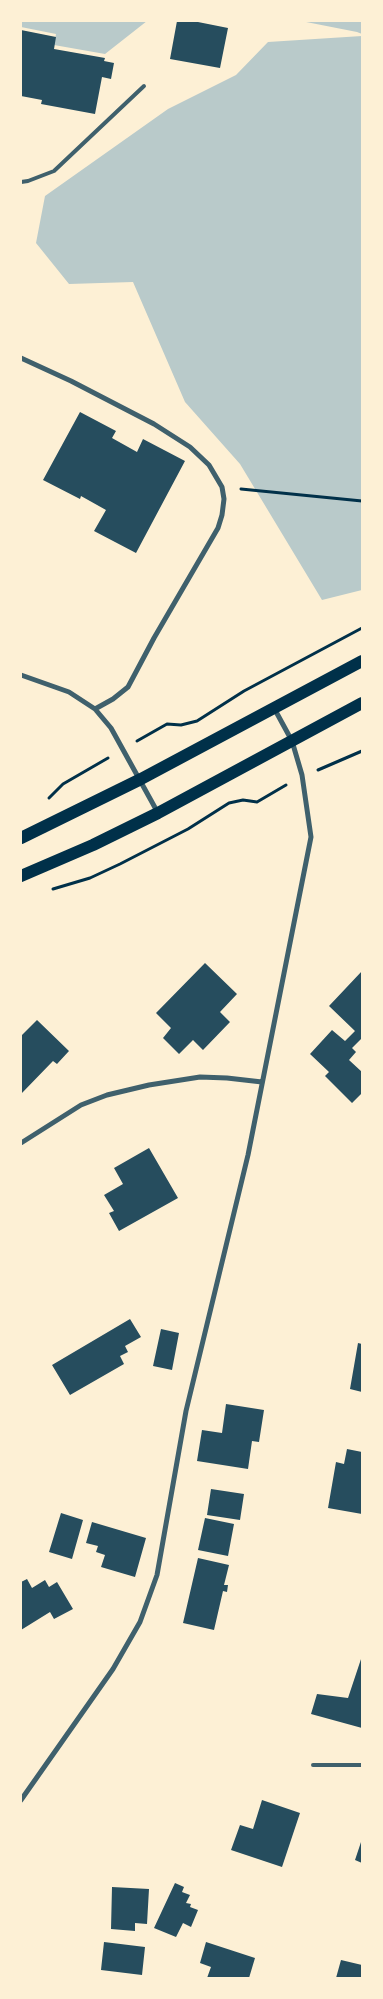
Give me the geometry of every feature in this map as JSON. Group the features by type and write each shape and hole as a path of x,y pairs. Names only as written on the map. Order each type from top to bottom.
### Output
{"main road":[{"path":"21,838 141,779 362,661"},
{"path":"21,876 93,845 158,813 362,703"}],"street":[{"path":"21,358 72,381 154,424 196,453 209,465 222,487 223,507 218,528 154,638 128,687 113,699 95,709"},
{"path":"21,675 70,692 95,709 111,728 124,749 158,813"},
{"path":"21,1800 113,1670 140,1622 156,1575 186,1412 248,1155 311,837 302,775 292,741 274,708"},
{"path":"21,1143 81,1105 107,1095 149,1085 200,1077 262,1082"}],"lane":[{"path":"21,182 54,171 144,86"},
{"path":"313,1764 362,1765"}],"path":[{"path":"222,487 362,501"},
{"path":"46,802 63,784 167,724 182,725 197,721 244,691 362,628"},
{"path":"44,891 90,878 188,829 229,803 243,800 257,802 302,775 328,766 362,750"}],"shaded area":[{"path":"21,21 147,21 105,54 54,45 56,34 21,27"},
{"path":"301,21 362,21 362,34 357,32"},
{"path":"362,36 362,590 322,600 240,464 185,402 133,282 69,284 36,243 45,196 168,109 236,75 268,42"}],"building":[{"path":"177,21 193,21 228,28 220,68 170,59"},
{"path":"21,30 56,37 54,49 105,58 104,61 114,63 111,79 102,77 95,114 41,104 42,100 21,96"},
{"path":"80,412 116,431 112,438 137,452 143,439 185,461 136,553 94,531 106,510 81,496 80,499 43,480"},
{"path":"205,963 237,994 220,1012 230,1022 203,1050 193,1040 179,1054 163,1038 171,1028 156,1013"},
{"path":"362,971 362,1038 352,1048 356,1052 349,1060 362,1072 362,1093 352,1103 325,1076 329,1072 310,1054 332,1030 345,1041 355,1031 329,1006"},
{"path":"37,1020 69,1051 57,1064 53,1061 21,1094 21,1036"},
{"path":"149,1148 178,1198 119,1231 109,1213 114,1211 104,1195 123,1184 114,1168"},
{"path":"130,1319 141,1337 125,1346 128,1352 120,1356 124,1364 70,1395 52,1365"},
{"path":"161,1329 179,1333 172,1370 153,1366"},
{"path":"358,1343 362,1344 362,1392 350,1389"},
{"path":"226,1404 264,1410 259,1442 252,1441 248,1469 197,1461 202,1430 222,1433"},
{"path":"347,1449 362,1452 362,1514 328,1508 336,1462 344,1464"},
{"path":"211,1489 244,1494 240,1520 207,1515"},
{"path":"61,1513 83,1520 72,1559 49,1552"},
{"path":"205,1518 234,1524 228,1556 198,1550"},
{"path":"92,1522 146,1538 135,1577 101,1567 105,1555 96,1552 98,1546 86,1543"},
{"path":"198,1558 229,1565 224,1585 228,1585 227,1592 223,1591 214,1630 183,1623"},
{"path":"27,1579 32,1588 45,1580 49,1587 57,1582 73,1609 54,1619 50,1612 21,1630 21,1582"},
{"path":"362,1656 362,1728 311,1714 317,1694 348,1698"},
{"path":"262,1800 300,1813 282,1867 231,1850 240,1825 253,1829"},
{"path":"362,1842 362,1863 355,1860"},
{"path":"175,1883 184,1887 182,1892 190,1895 186,1903 191,1904 190,1907 198,1910 191,1927 183,1923 176,1937 154,1928"},
{"path":"112,1887 149,1889 147,1924 135,1923 135,1931 111,1929"},
{"path":"104,1942 145,1947 142,1975 101,1970"},
{"path":"206,1942 255,1958 249,1978 207,1978 211,1967 200,1963"},
{"path":"341,1960 362,1965 362,1978 336,1978"}]}
